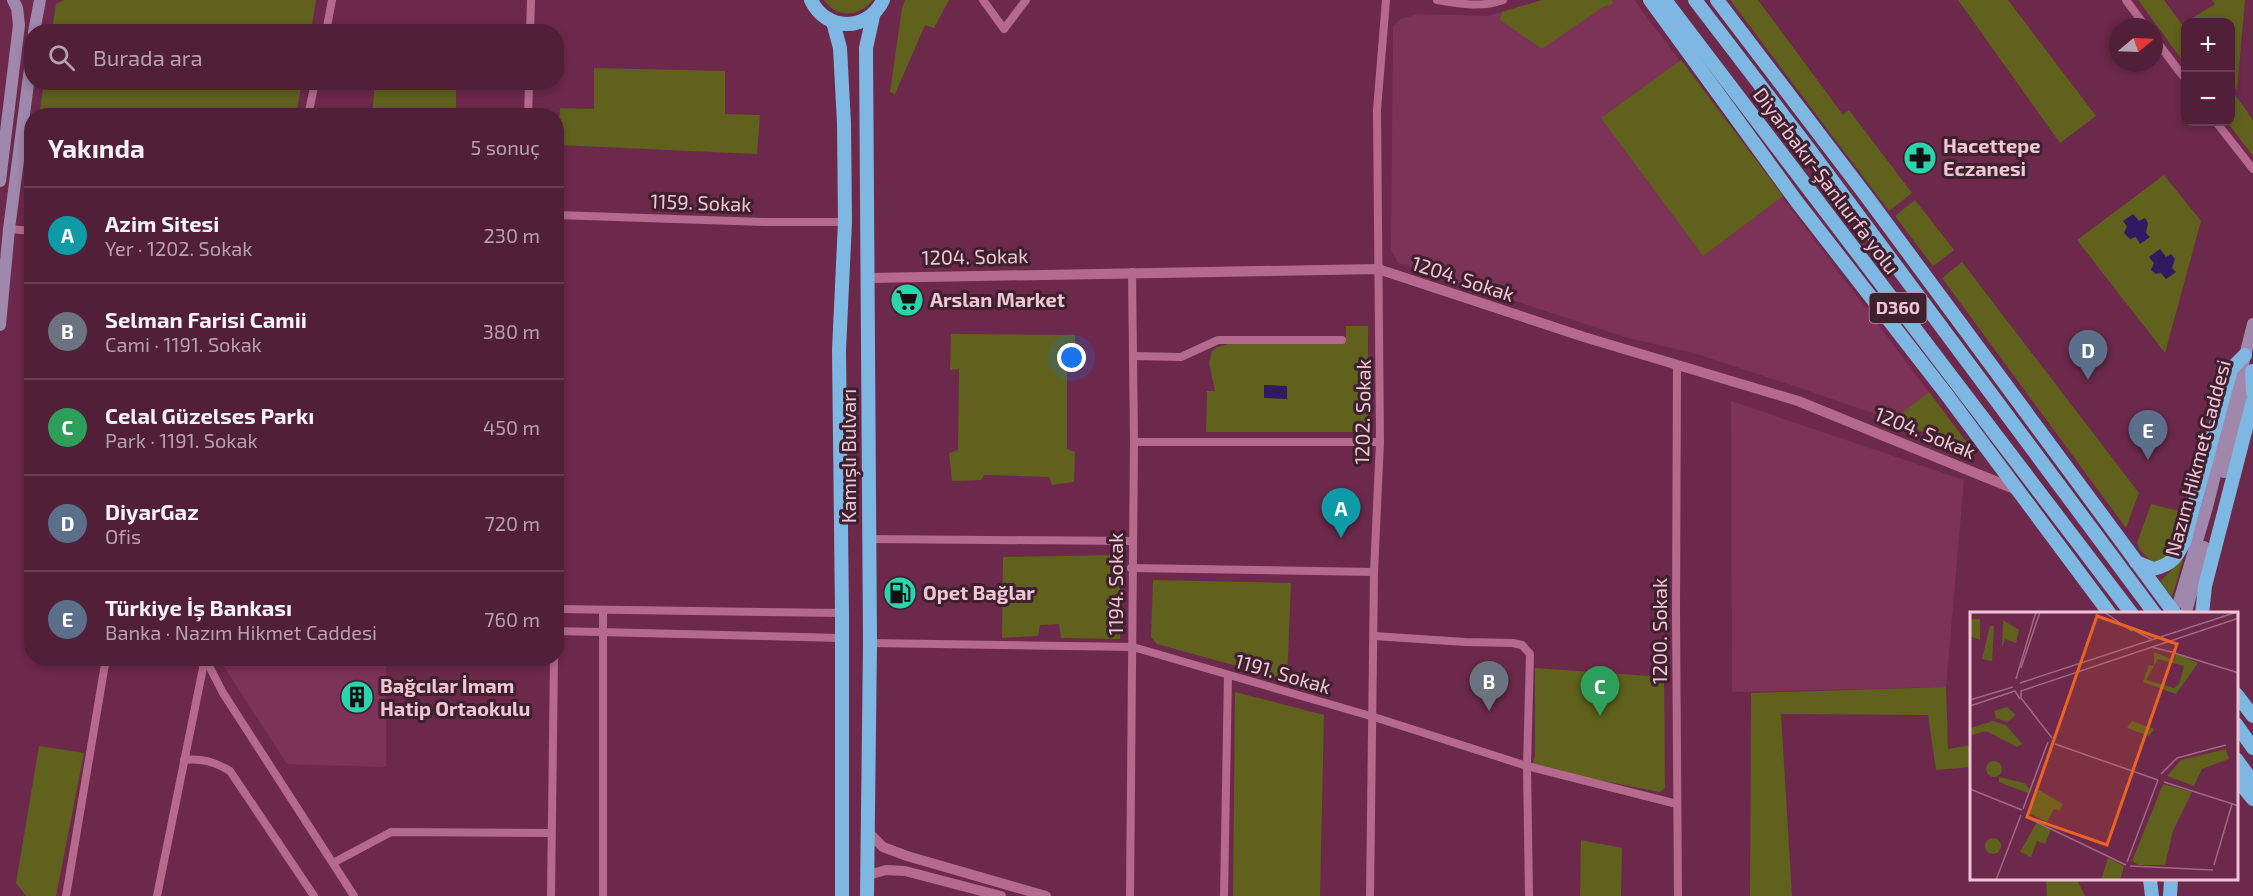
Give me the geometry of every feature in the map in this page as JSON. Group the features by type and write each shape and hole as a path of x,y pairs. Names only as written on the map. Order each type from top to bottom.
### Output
{"highway":[{"name":"Kamışlı Bulvarı","path":"867,896 870,643 866,48 873,16 883,0"},
{"path":"1650,0 1797,202 2108,612"},
{"name":"Diyarbakır-Şanlıurfa yolu","path":"1665,0 2130,612"},
{"name":"Diyarbakır-Şanlıurfa yolu","path":"1695,0 1809,149 2154,612"},
{"path":"1717,0 1911,256 2135,562 2180,609"},
{"path":"810,2 823,16 833,22 854,24 873,16"},
{"name":"Kamışlı Bulvarı","path":"833,22 840,48 844,123 845,222 839,350 842,896"},
{"path":"1809,149 1911,256"},
{"path":"1810,193 1856,277"},
{"path":"2135,562 2153,569 2170,563 2176,558 2184,542 2231,369 2245,355"},
{"path":"2253,370 2253,393"},
{"path":"2202,612 2205,586 2253,402"},
{"path":"2238,697 2253,716"},
{"path":"2238,727 2253,748"},
{"path":"2238,762 2253,782"},
{"path":"2238,780 2253,799"},
{"path":"2152,881 2153,896"},
{"path":"2167,896 2170,881"}],"main road":[{"path":"0,181 19,25 17,8 13,0"},
{"path":"36,24 40,0"},
{"path":"25,108 27,90"},
{"path":"0,325 9,229 24,114"},
{"name":"Nazım Hikmet Caddesi","path":"2180,609 2253,324"},
{"name":"Nazım Hikmet Caddesi","path":"2180,609 2253,370"},
{"path":"2164,881 2167,896"}],"street":[{"path":"328,24 332,0"},
{"path":"530,24 531,0"},
{"path":"983,0 1004,29 1026,0"},
{"name":"1202. Sokak","path":"1370,896 1374,572 1380,442 1377,110 1386,0"},
{"path":"1437,0 1466,6 1503,0"},
{"path":"2126,0 2139,18"},
{"path":"2163,50 2181,73"},
{"path":"310,108 313,90"},
{"path":"528,108 529,90"},
{"path":"2219,126 2253,169"},
{"name":"1159. Sokak","path":"564,215 766,222 845,222"},
{"path":"9,229 24,230"},
{"name":"1204. Sokak","path":"869,278 1378,269 1677,366 1798,401 2017,490"},
{"name":"1194. Sokak","path":"1130,896 1133,647 1131,568 1134,442 1132,272"},
{"path":"1133,356 1181,357 1218,340 1342,340"},
{"name":"1200. Sokak","path":"1677,366 1678,896"},
{"path":"1134,442 1380,442"},
{"path":"869,539 1132,541"},
{"path":"1131,568 1374,572"},
{"path":"564,609 842,613"},
{"path":"603,610 603,896"},
{"path":"564,631 841,638"},
{"path":"1374,636 1522,645 1530,654 1527,766 1528,896"},
{"name":"1191. Sokak","path":"870,643 1133,647 1374,717 1527,766 1677,804"},
{"path":"66,896 105,666"},
{"path":"157,896 203,666"},
{"path":"209,666 223,693 354,896"},
{"path":"551,896 554,666"},
{"path":"1224,896 1228,675"},
{"path":"184,760 198,758 216,763 230,771 314,896"},
{"path":"333,863 391,832 551,833"},
{"path":"868,833 884,847 907,856 1046,896"},
{"path":"868,875 886,870 905,871 1001,896"}],"shaded area":[{"path":"64,0 316,0 312,24 53,24 56,4"},
{"path":"824,0 873,0 861,10 848,14 835,10"},
{"path":"905,0 949,0 934,28 925,25 895,94 890,92"},
{"path":"1542,0 1634,0 1974,452 1893,420 1694,353 1628,338 1398,263 1391,250 1393,26 1401,19 1418,14 1488,16"},
{"path":"1542,0 1612,0 1613,4 1603,7 1542,49 1500,20 1502,12"},
{"path":"1730,0 1758,0 1843,115 1849,110 1912,193 1889,211"},
{"path":"1958,0 2008,0 2096,116 2060,143"},
{"path":"2138,0 2164,0 2181,23 2181,59 2163,34 2163,18 2151,18"},
{"path":"2212,0 2245,0 2237,90 2235,87 2235,18 2192,18 2215,4"},
{"path":"1681,60 1783,196 1703,256 1601,118"},
{"path":"594,68 725,71 725,114 760,115 757,154 564,145 564,108 594,109"},
{"path":"43,90 301,90 297,108 40,108"},
{"path":"374,90 456,90 456,108 373,108"},
{"path":"2235,95 2253,120 2253,156 2230,126 2235,126"},
{"path":"2164,175 2201,221 2165,353 2077,240"},
{"path":"1915,200 1954,250 1933,266 1895,216"},
{"path":"2133,214 2139,221 2145,218 2148,223 2146,233 2150,237 2140,244 2136,237 2130,239 2124,233 2127,226 2123,221"},
{"path":"2160,249 2166,257 2171,254 2175,259 2172,268 2176,272 2166,279 2161,273 2156,274 2151,270 2154,263 2149,257"},
{"path":"1962,262 2139,493 2126,528 1942,278"},
{"path":"1346,326 1368,326 1368,428 1361,432 1206,432 1207,391 1215,391 1209,363 1212,351 1228,344 1346,343"},
{"path":"951,334 1075,335 1075,361 1067,362 1067,449 1075,452 1074,482 1052,485 1049,477 984,475 981,480 952,481 949,453 958,450 959,369 950,370"},
{"path":"1264,385 1287,386 1287,399 1264,398"},
{"path":"1929,392 1974,452 1893,420"},
{"path":"1731,401 1964,480 1946,687 1732,692"},
{"path":"2151,504 2183,512 2171,557 2152,562 2140,550 2137,543"},
{"path":"1120,555 1120,639 1061,638 1059,624 1040,625 1038,636 1002,638 1003,557"},
{"path":"2184,556 2172,597 2160,582"},
{"path":"1153,580 1291,583 1287,680 1157,644 1151,637"},
{"path":"224,666 386,666 386,767 287,764"},
{"path":"1535,668 1664,677 1665,788 1660,792 1532,767 1535,755"},
{"path":"1946,687 1948,749 1970,745 1970,767 1936,770 1928,715 1781,714 1792,896 1750,896 1751,693"},
{"path":"1235,692 1324,715 1320,896 1233,896"},
{"path":"39,746 84,753 56,896 26,896 16,883"},
{"path":"1581,840 1622,848 1621,896 1580,896"},
{"path":"2046,881 2078,881 2085,896 2047,896"}],"place":[{"name":"Hacettepe Eczanesi","path":"1920,158"},
{"name":"Arslan Market","path":"907,300"},
{"name":"DiyarGaz","path":"2088,380"},
{"name":"Türkiye İş Bankası","path":"2148,460"},
{"name":"Azim Sitesi","path":"1341,538"},
{"name":"Opet Bağlar","path":"900,593"},
{"name":"Bağcılar İmam Hatip Ortaokulu","path":"357,697"},
{"name":"Selman Farisi Camii","path":"1489,711"},
{"name":"Celal Güzelses Parkı","path":"1600,716"}]}
